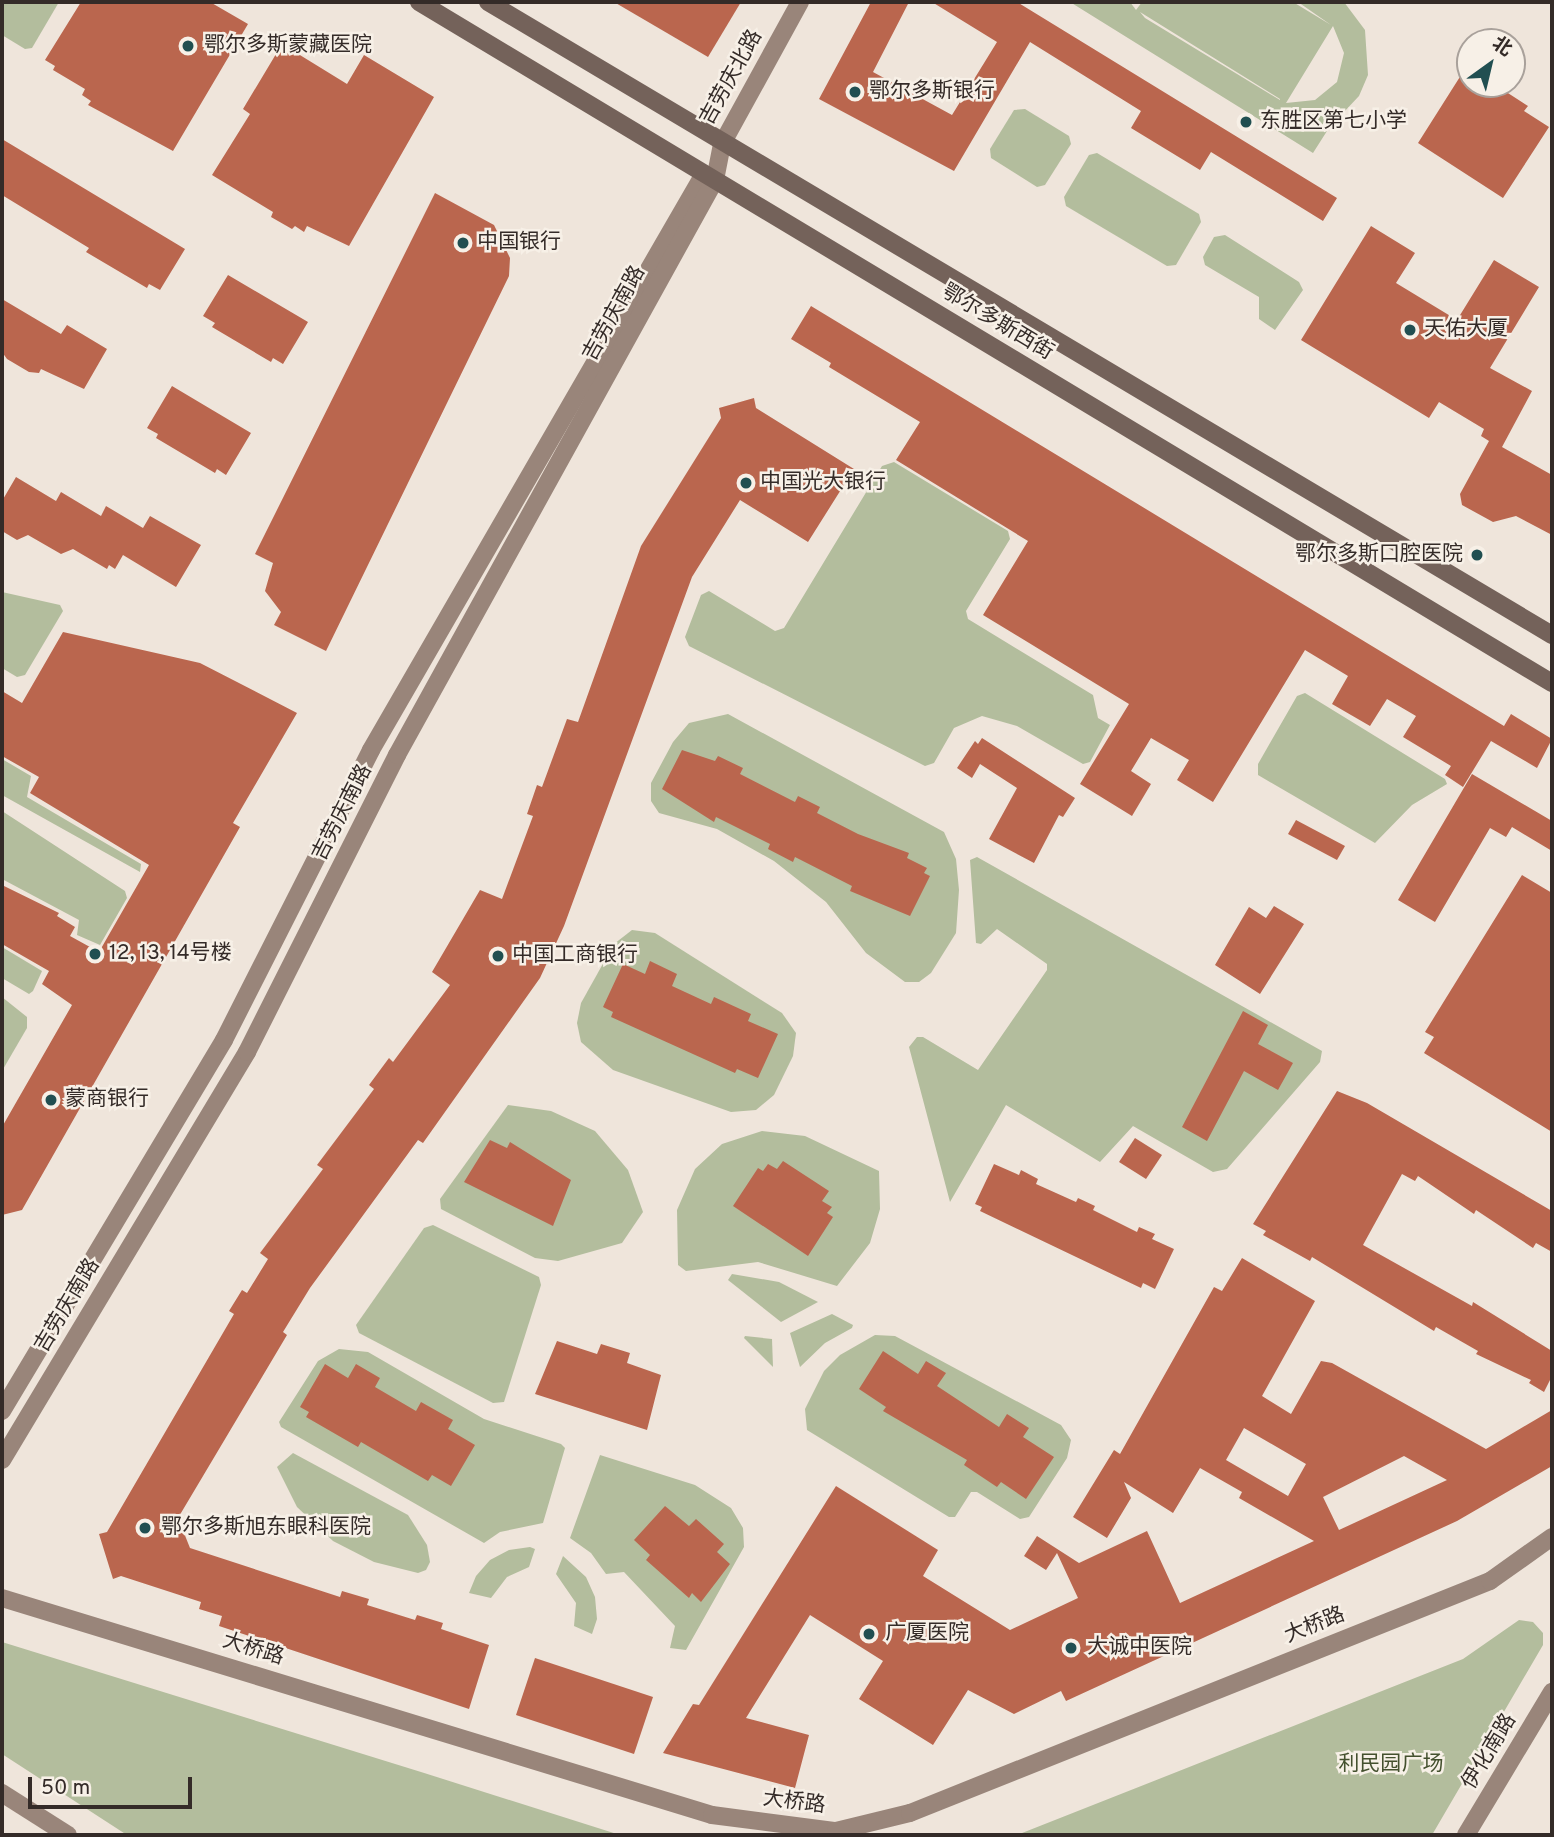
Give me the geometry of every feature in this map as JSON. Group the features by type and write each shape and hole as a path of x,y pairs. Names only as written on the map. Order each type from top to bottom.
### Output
{"main road":[{"name":"鄂尔多斯西街","path":"419,2 1552,683"},
{"name":"鄂尔多斯西街","path":"488,2 722,144 1552,635"},
{"name":"吉劳庆北路","path":"710,177 722,144 800,2"},
{"name":"吉劳庆南路","path":"2,1411 224,1040 371,750 710,177"},
{"name":"吉劳庆南路","path":"2,1460 247,1052 397,755 710,177"},
{"name":"大桥路","path":"2,1598 712,1815 836,1831 910,1813 1490,1581 1552,1537"},
{"name":"伊化南路","path":"1466,1835 1552,1692"},
{"path":"2,1793 68,1835"}],"green space":[{"path":"2,2 59,2 32,48 25,49 2,35"},
{"path":"1070,2 1130,2 1136,10 1142,2 1293,2 1331,25 1298,2 1344,2 1365,30 1368,75 1359,96 1343,113 1320,126 1327,131 1313,153","holes":["1140,12 1280,99 1280,100 1145,18","1333,26 1344,53 1337,82 1315,100 1286,103"]},
{"path":"1025,109 1069,136 1071,144 1045,185 1037,187 991,158 990,149 1014,110"},
{"path":"1097,153 1199,214 1201,222 1176,265 1167,266 1066,206 1064,197 1089,155"},
{"path":"1225,235 1299,282 1303,290 1275,330 1259,319 1259,297 1205,265 1203,257 1214,237"},
{"path":"894,462 1008,531 1010,539 966,611 968,619 1093,695 1098,718 1110,725 1090,762 1083,764 1017,726 982,716 954,728 934,763 925,766 689,646 685,637 701,595 709,591 775,631 784,628 882,466"},
{"path":"2,592 60,605 63,611 25,675 17,677 2,668"},
{"path":"1305,693 1445,779 1447,784 1412,805 1375,843 1258,775 1258,764 1297,696"},
{"path":"728,714 944,832 956,859 959,890 956,933 931,973 919,982 905,982 866,953 826,902 774,861 717,829 659,813 651,801 651,783 673,742 689,723"},
{"path":"2,759 31,776 27,797 141,864 140,872 2,795"},
{"path":"2,811 125,891 127,898 100,945 77,935 79,920 2,879"},
{"path":"977,857 1322,1051 1320,1062 1227,1169 1213,1172 1133,1126 1100,1162 1006,1105 950,1202 909,1047 917,1037 923,1037 978,1070 1047,970 1047,964 997,929 981,944 976,943 970,860"},
{"path":"632,930 655,933 782,1013 796,1033 793,1056 774,1095 756,1110 731,1112 613,1070 581,1042 577,1023 581,1003 614,944"},
{"path":"2,947 42,971 29,994 2,978"},
{"path":"2,997 27,1017 27,1028 2,1071"},
{"path":"508,1105 551,1111 595,1131 628,1170 643,1212 622,1243 558,1261 535,1258 441,1209 440,1199"},
{"path":"762,1131 805,1136 879,1171 880,1209 870,1243 837,1286 758,1262 686,1271 678,1265 677,1210 695,1169 722,1144"},
{"path":"433,1225 539,1277 541,1285 504,1402 493,1403 359,1333 356,1325 424,1228"},
{"path":"732,1274 779,1282 818,1302 781,1322 728,1280"},
{"path":"832,1314 853,1325 852,1328 825,1343 800,1367 790,1333"},
{"path":"875,1335 895,1336 1061,1425 1071,1440 1067,1458 1029,1517 1020,1519 977,1492 971,1492 955,1517 949,1517 807,1430 805,1409 824,1371 840,1355"},
{"path":"744,1338 772,1339 773,1367"},
{"path":"339,1349 368,1352 484,1419 561,1444 565,1448 543,1523 500,1532 484,1543 281,1427 279,1422 318,1361"},
{"path":"293,1453 408,1515 427,1545 430,1562 426,1570 418,1573 374,1562 333,1541 297,1507 277,1467"},
{"path":"600,1455 695,1485 731,1508 743,1528 744,1547 686,1650 670,1648 675,1626 624,1572 606,1574 591,1553 570,1538"},
{"path":"530,1547 535,1549 529,1567 507,1577 491,1598 469,1593 476,1576 490,1560 509,1550"},
{"path":"563,1556 586,1577 595,1597 597,1619 592,1634 574,1626 576,1603 556,1574"},
{"name":"利民园广场","path":"1519,1620 1533,1622 1543,1633 1543,1645 1432,1835 1017,1835 1463,1659"},
{"path":"2,1642 620,1835 127,1835 2,1754"}],"building":[{"path":"81,2 210,2 248,24 173,151 88,105 91,101 82,95 85,89 53,70 55,66 45,60"},
{"path":"614,2 741,2 708,57"},
{"path":"871,2 909,2 873,72 952,115 997,42 932,2 1017,2 1337,198 1323,221 1211,152 1200,170 1131,128 1141,111 1030,42 954,171 819,99"},
{"path":"282,44 347,84 364,55 434,97 349,246 307,226 304,232 295,226 292,229 271,217 273,212 212,175 250,114 243,109"},
{"path":"1456,83 1456,98 1516,98 1528,106 1524,111 1549,127 1503,198 1418,143"},
{"path":"2,139 185,249 160,290 149,284 147,288 86,252 89,248 2,195"},
{"path":"435,193 494,225 510,258 509,276 326,651 274,625 281,612 265,591 273,563 255,554"},
{"name":"天佑大厦","path":"1371,226 1415,253 1396,283 1457,320 1494,260 1539,287 1490,368 1532,391 1502,447 1552,475 1552,535 1516,516 1493,522 1462,505 1460,494 1489,441 1481,436 1484,429 1439,402 1429,418 1301,340"},
{"path":"228,275 308,322 283,364 273,358 271,362 212,327 215,323 203,316"},
{"path":"2,299 61,334 67,325 107,349 84,389 41,369 39,373 29,372 7,359 2,352"},
{"path":"811,306 1504,726 1511,714 1552,739 1537,768 1491,741 1463,787 1445,775 1451,766 1403,737 1416,716 1387,699 1370,726 1332,704 1348,676 1305,650 1213,802 1177,780 1189,760 1151,738 1131,771 1151,784 1132,816 1080,784 1129,704 983,615 1028,541 896,460 920,422 829,367 831,363 791,339"},
{"path":"172,386 251,433 226,475 217,469 215,473 156,438 158,434 147,428"},
{"path":"754,398 756,408 854,469 808,542 740,500 692,577 564,926 540,978 423,1143 418,1140 310,1288 283,1332 287,1335 178,1518 190,1548 340,1597 342,1591 369,1599 367,1605 415,1620 417,1615 443,1623 441,1629 489,1645 469,1709 219,1626 222,1616 199,1609 201,1602 121,1576 113,1579 99,1534 107,1532 234,1314 229,1311 242,1290 247,1293 268,1259 260,1253 323,1169 317,1165 374,1089 369,1085 389,1058 393,1062 450,985 432,972 480,890 502,899 533,816 527,814 537,785 542,787 567,719 578,722 641,546 721,418 719,408"},
{"path":"16,477 56,501 61,492 101,516 106,506 143,528 150,516 201,545 176,587 123,555 115,569 109,565 107,569 73,549 61,554 28,535 17,540 2,531 2,501"},
{"name":"12, 13, 14号楼","path":"63,632 200,663 297,713 233,823 240,827 22,1210 2,1215 2,1127 72,1005 42,984 49,971 2,944 2,885 59,913 57,916 75,927 70,936 99,952 149,865 30,793 39,777 2,756 2,691 22,703"},
{"path":"982,738 1075,798 1063,817 1059,815 1034,863 989,839 1017,788 980,764 972,778 957,768 975,741 978,744"},
{"path":"682,750 715,761 718,756 743,768 740,774 795,802 798,796 820,807 817,813 858,834 909,853 907,858 927,868 924,873 930,876 910,916 850,891 852,886 795,857 793,862 768,849 770,844 716,817 714,822 662,789"},
{"path":"1472,774 1552,821 1552,851 1512,827 1506,837 1490,828 1435,922 1398,900"},
{"path":"1296,820 1345,846 1337,860 1288,834"},
{"path":"1522,875 1552,893 1552,1132 1424,1053 1434,1037 1425,1032"},
{"path":"1274,906 1304,924 1260,994 1215,965 1249,907 1266,918"},
{"path":"650,961 677,974 672,986 711,1004 714,997 751,1014 748,1021 778,1034 758,1078 737,1069 735,1073 611,1017 613,1012 603,1007 623,964 645,974"},
{"path":"1243,1011 1268,1025 1258,1044 1293,1063 1278,1090 1244,1071 1207,1141 1182,1127"},
{"path":"1337,1091 1367,1103 1552,1211 1552,1252 1536,1243 1533,1248 1476,1210 1474,1214 1418,1176 1415,1181 1402,1174 1363,1245 1472,1306 1473,1302 1552,1351 1552,1376 1544,1392 1529,1383 1531,1380 1476,1354 1478,1351 1436,1327 1434,1331 1312,1257 1310,1261 1263,1235 1266,1231 1253,1224"},
{"path":"1135,1138 1162,1155 1146,1179 1119,1162"},
{"path":"490,1140 507,1148 510,1142 571,1180 553,1226 464,1182"},
{"path":"783,1161 829,1191 822,1201 832,1207 827,1213 833,1217 808,1256 733,1206 758,1168 763,1171 768,1164 777,1169"},
{"path":"994,1164 1019,1175 1021,1170 1038,1179 1036,1184 1076,1202 1078,1198 1095,1206 1093,1210 1137,1232 1139,1227 1155,1234 1152,1239 1174,1249 1155,1289 1143,1283 1141,1288 980,1211 982,1207 975,1204"},
{"path":"1242,1258 1315,1301 1262,1396 1291,1414 1321,1361 1332,1363 1486,1449 1552,1410 1552,1466 1457,1521 1066,1701 1061,1691 1014,1714 968,1690 933,1745 859,1699 883,1661 810,1615 746,1718 809,1735 795,1788 663,1753 693,1704 699,1705 836,1486 938,1550 923,1576 1010,1630 1078,1598 1057,1553 1046,1570 1024,1556 1037,1536 1079,1563 1147,1531 1180,1603 1314,1541 1239,1498 1242,1492 1200,1468 1173,1513 1124,1482 1131,1498 1107,1538 1073,1517 1114,1450 1120,1454 1214,1287 1222,1291","holes":["1244,1428 1306,1464 1288,1496 1226,1460","1404,1456 1447,1480 1339,1530 1323,1497"]},
{"path":"557,1341 597,1354 601,1344 630,1353 627,1363 661,1375 647,1430 535,1394"},
{"path":"883,1351 918,1374 926,1361 946,1373 937,1386 999,1427 1007,1414 1029,1428 1023,1437 1054,1457 1026,1499 1001,1482 997,1487 964,1465 967,1460 883,1411 886,1407 859,1389"},
{"path":"325,1364 348,1378 356,1364 380,1378 375,1387 416,1411 421,1402 453,1420 448,1429 475,1445 451,1486 432,1475 428,1481 361,1442 358,1447 306,1417 309,1412 300,1407"},
{"path":"665,1506 689,1526 696,1519 724,1544 717,1552 730,1564 701,1602 692,1593 689,1598 646,1560 650,1555 634,1540"},
{"path":"535,1658 653,1697 634,1754 516,1715"}],"place":[{"name":"鄂尔多斯蒙藏医院","path":"188,46"},
{"name":"鄂尔多斯银行","path":"855,92"},
{"name":"东胜区第七小学","path":"1246,122"},
{"name":"中国银行","path":"463,243"},
{"name":"天佑大厦","path":"1410,330"},
{"name":"中国光大银行","path":"746,483"},
{"name":"鄂尔多斯口腔医院","path":"1477,555"},
{"name":"12, 13, 14号楼","path":"95,954"},
{"name":"中国工商银行","path":"498,956"},
{"name":"蒙商银行","path":"51,1100"},
{"name":"鄂尔多斯旭东眼科医院","path":"145,1528"},
{"name":"广厦医院","path":"869,1634"},
{"name":"大诚中医院","path":"1071,1648"}]}
